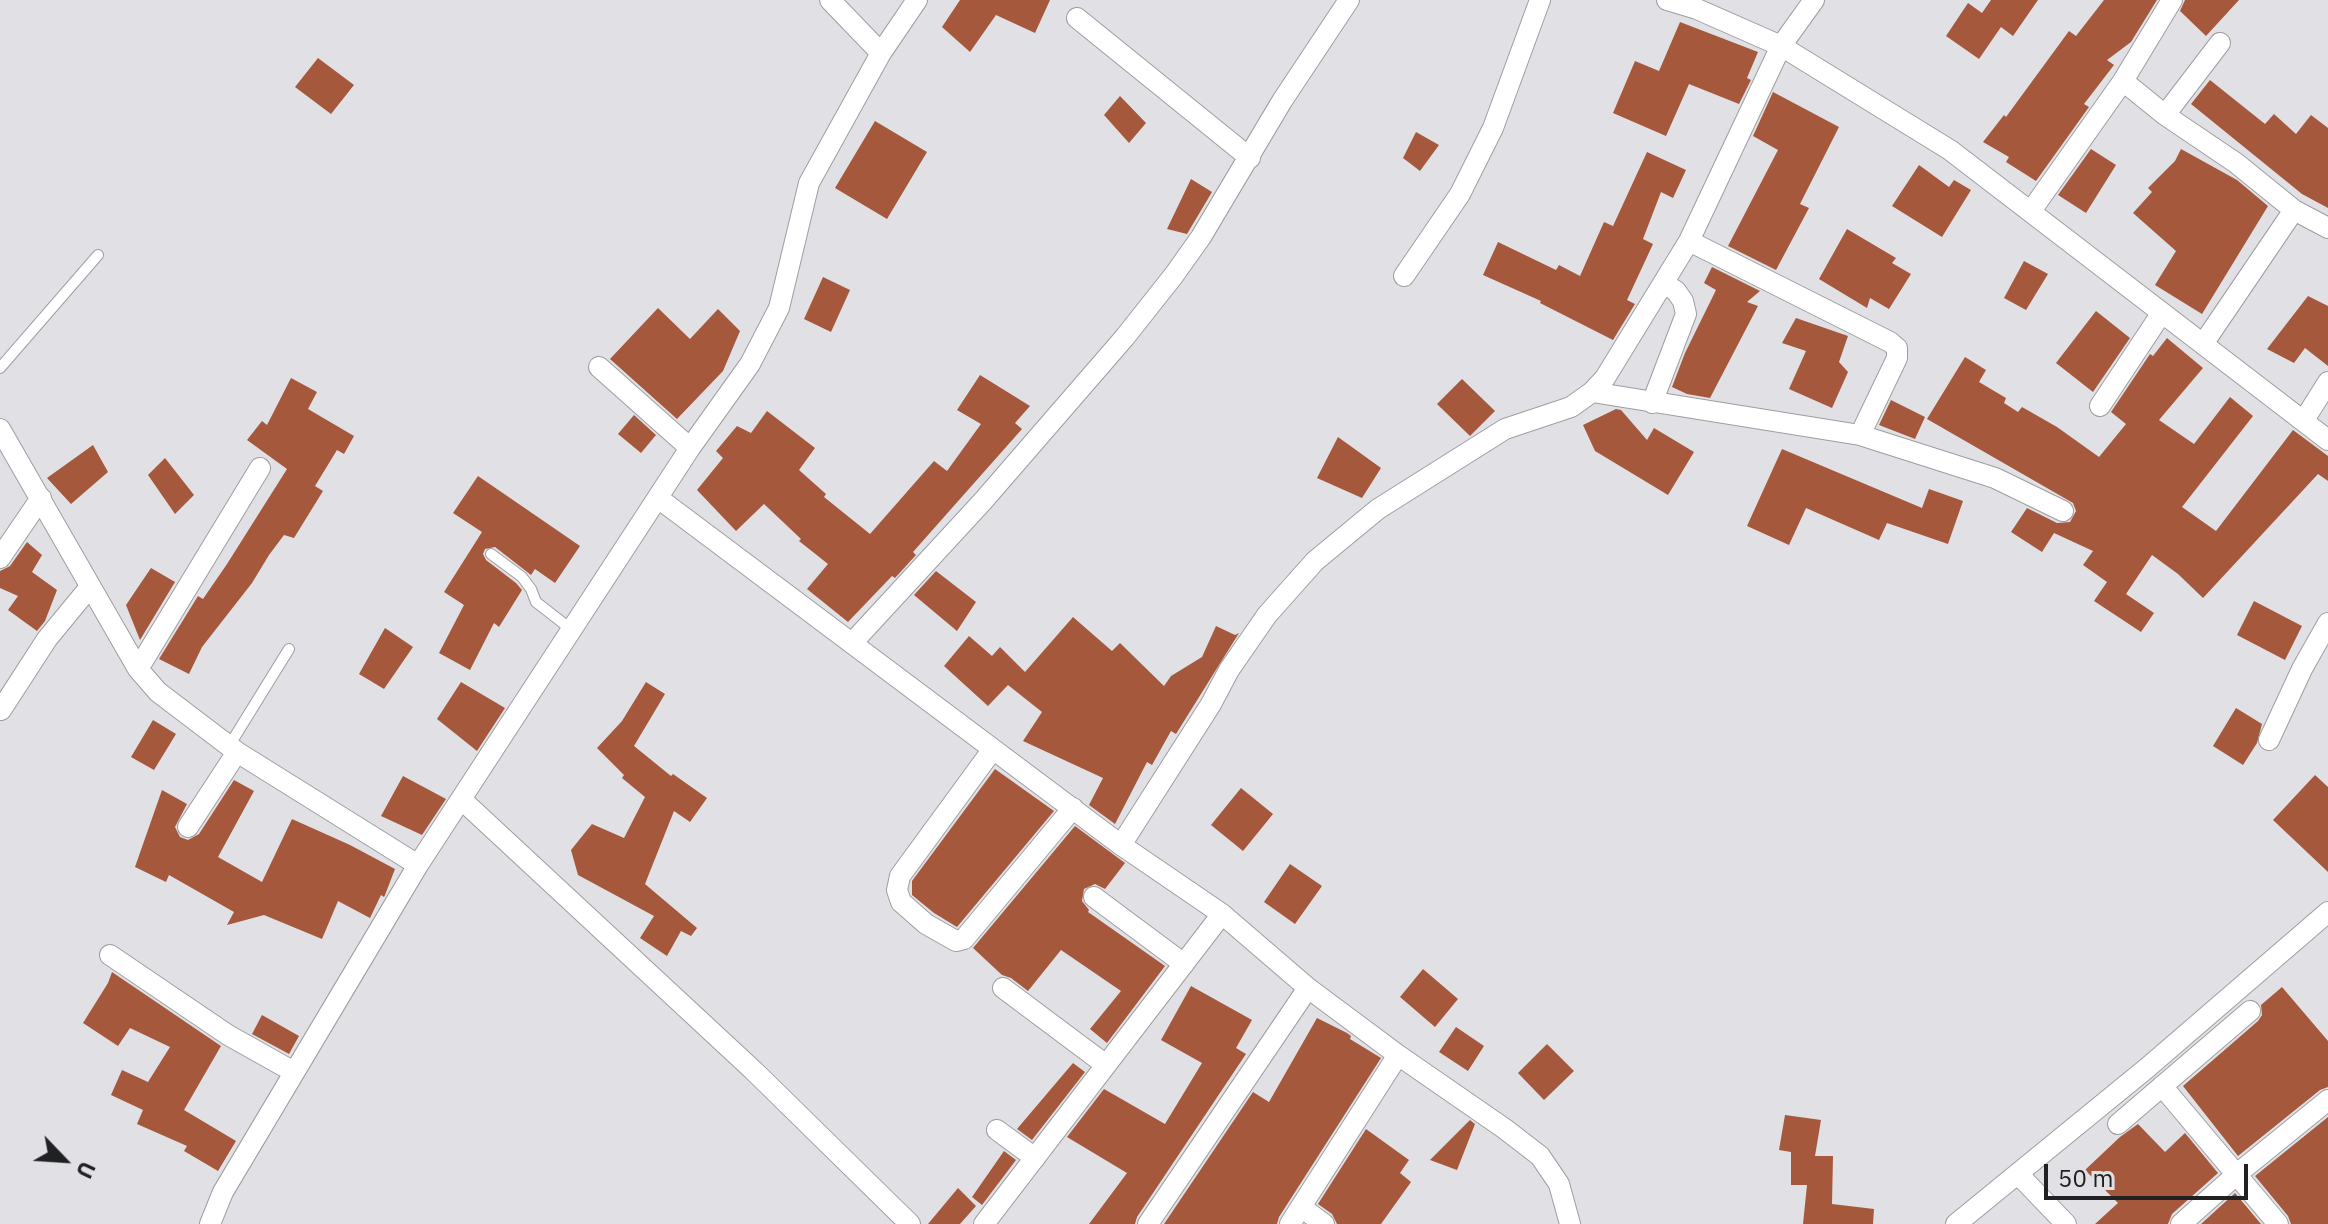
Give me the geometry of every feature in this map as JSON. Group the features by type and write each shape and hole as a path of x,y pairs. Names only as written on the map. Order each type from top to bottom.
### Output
{"street":[{"path":"830,0 881,53"},
{"path":"210,1224 223,1192 418,865 690,448 750,364 779,308 809,183 881,53 917,0"},
{"path":"853,642 983,501 1125,337 1201,237 1282,101 1349,0"},
{"path":"1404,276 1460,194 1493,128 1540,0"},
{"path":"1667,0 1697,9 1781,46 1950,150 2328,440"},
{"path":"1121,845 1211,704 1229,670 1267,615 1315,561 1378,509 1505,429 1571,407 1605,378 1689,241 1781,46 1814,0"},
{"path":"2031,211 2123,81 2172,0"},
{"path":"1077,18 1250,158"},
{"path":"2165,115 2220,43"},
{"path":"2123,81 2165,115 2236,163 2294,210 2328,228"},
{"path":"2203,344 2294,210"},
{"path":"1689,241 1897,348 1897,358 1860,435"},
{"path":"1652,403 1686,314 1683,301 1676,291 1663,283"},
{"path":"2100,406 2161,314"},
{"path":"599,367 690,448"},
{"path":"2304,420 2328,382"},
{"path":"1592,392 1860,435 1995,478 2063,511"},
{"path":"0,429 89,588 138,669 158,692 233,749 418,865"},
{"path":"138,669 260,468"},
{"path":"0,558 41,498"},
{"path":"658,498 1121,845 1222,914 1308,988 1540,1156 1559,1184 1570,1224"},
{"path":"1,710 47,639 89,588"},
{"path":"2269,740 2302,669 2328,623"},
{"path":"188,827 233,749"},
{"path":"993,749 900,876 897,890 901,902 926,924 956,941 964,939 1073,808"},
{"path":"461,799 696,1016 910,1224"},
{"path":"1094,897 1184,964"},
{"path":"1956,1224 2147,1068 2328,912"},
{"path":"984,1224 1222,914"},
{"path":"110,955 228,1035 294,1072"},
{"path":"1003,988 1106,1065"},
{"path":"1148,1224 1308,988"},
{"path":"2118,1124 2250,1011"},
{"path":"1324,1224 1296,1216 1398,1055"},
{"path":"2162,1086 2278,1224"},
{"path":"2181,1224 2328,1100"},
{"path":"997,1130 1035,1158"},
{"path":"2018,1174 2066,1224"}],"lane":[{"path":"0,368 98,255"},
{"path":"491,554 522,577 536,602 572,630"},
{"path":"233,749 289,649"}],"building":[{"path":"960,0 1050,0 1035,33 996,15 970,52 942,27"},
{"path":"1991,0 2038,0 2013,36 2001,27 1979,59 1946,36 1968,3 1982,13"},
{"path":"2104,0 2157,0 2131,42 2107,60 2114,65 2084,104 2089,107 2036,181 2006,162 2009,157 1983,142 2004,115 2006,117 2069,31 2076,36"},
{"path":"2185,0 2239,0 2206,36 2180,11"},
{"path":"1680,22 1758,52 1747,78 1751,80 1739,104 1689,84 1666,136 1613,113 1635,61 1659,71"},
{"path":"318,58 354,85 331,114 295,87"},
{"path":"2210,80 2265,124 2274,114 2296,134 2311,115 2328,128 2328,208 2302,194 2191,104"},
{"path":"1773,92 1839,127 1800,204 1809,208 1776,270 1728,246 1778,150 1753,136"},
{"path":"1120,96 1146,123 1129,143 1104,115"},
{"path":"875,121 927,152 887,219 835,188"},
{"path":"1416,132 1439,145 1420,171 1403,158"},
{"path":"2091,149 2116,165 2086,213 2058,195"},
{"path":"2181,149 2237,180 2268,206 2202,314 2155,285 2176,251 2133,213 2152,192 2148,188 2175,161"},
{"path":"1647,152 1686,170 1673,198 1661,192 1643,239 1653,244 1627,300 1635,304 1613,340 1541,301 1483,275 1498,242 1556,270 1559,265 1580,276 1604,222 1613,226"},
{"path":"1919,165 1949,187 1954,180 1971,190 1942,237 1892,206"},
{"path":"1191,179 1212,192 1187,234 1167,229"},
{"path":"1847,229 1896,258 1892,263 1911,274 1889,309 1870,298 1867,308 1819,279"},
{"path":"2024,261 2048,274 2026,310 2004,298"},
{"path":"1712,267 1760,291 1747,302 1758,306 1710,398 1687,394 1672,387 1716,290 1704,283"},
{"path":"823,277 850,290 831,332 804,319"},
{"path":"2308,296 2328,306 2328,366 2305,348 2294,363 2267,349"},
{"path":"658,308 690,339 718,309 740,331 723,371 677,419 610,359"},
{"path":"2096,311 2130,338 2093,392 2056,363"},
{"path":"1796,318 1848,336 1839,362 1848,372 1832,408 1789,389 1806,351 1782,343"},
{"path":"2167,338 2203,368 2159,420 2194,444 2230,397 2253,416 2182,507 2216,531 2293,430 2328,456 2328,481 2318,474 2203,598 2152,555 2126,594 2154,613 2141,632 2094,601 2107,582 2083,565 2093,551 2054,533 2042,552 2011,532 2027,508 2057,523 2070,522 2076,511 2073,503 1927,419 1965,357 1986,370 1979,382 2006,398 2004,403 2018,412 2022,407 2099,457 2126,424 2111,412 2150,354 2153,356"},
{"path":"980,375 1030,406 1015,423 1022,429 913,552 916,555 848,622 807,589 828,564 799,541 801,539 764,504 736,531 697,490 723,458 716,451 737,426 751,433 767,411 815,448 799,470 826,494 824,497 870,534 934,461 947,471 981,424 957,410"},
{"path":"291,378 317,392 308,409 354,436 344,454 337,450 315,486 323,491 294,538 284,535 252,583 202,647 189,674 159,659 198,596 203,599 227,564 287,469 247,440 262,421 267,425"},
{"path":"1462,379 1495,411 1470,436 1437,404"},
{"path":"1891,400 1925,417 1915,439 1879,425"},
{"path":"1616,409 1621,410 1647,440 1654,428 1694,452 1668,495 1595,451 1583,425"},
{"path":"634,415 656,435 641,453 618,434"},
{"path":"1338,437 1381,468 1362,498 1317,478"},
{"path":"93,445 108,472 71,504 47,478"},
{"path":"1782,449 1922,508 1929,489 1963,501 1948,544 1887,523 1879,540 1806,508 1789,545 1747,526"},
{"path":"165,458 194,495 175,514 148,475"},
{"path":"478,476 580,546 555,583 535,569 531,575 495,547 485,549 483,554 486,560 522,590 499,627 494,623 470,670 439,653 464,605 444,592 482,532 453,513"},
{"path":"27,542 42,555 32,572 57,590 45,621 37,631 8,610 18,596 0,588 0,571 10,566"},
{"path":"151,568 175,582 140,640 126,605"},
{"path":"936,571 976,602 957,631 914,595"},
{"path":"2254,601 2302,626 2285,660 2237,635"},
{"path":"1073,617 1112,651 1120,643 1164,686 1171,676 1202,657 1216,626 1235,635 1239,633 1176,734 1171,731 1152,765 1147,762 1115,824 1089,805 1103,778 1023,741 1042,712 1008,685 988,706 944,666 969,636 992,656 1000,647 1025,672"},
{"path":"385,628 413,647 384,689 359,674"},
{"path":"461,682 505,708 477,751 437,719"},
{"path":"646,682 665,694 634,746 671,776 673,774 707,798 690,822 674,811 645,884 697,928 691,936 681,931 667,956 640,938 654,916 578,875 571,850 592,824 624,838 645,797 622,778 624,775 597,748 622,721"},
{"path":"2236,708 2262,724 2257,743 2243,765 2213,746"},
{"path":"153,720 176,734 154,770 131,757"},
{"path":"995,769 1054,811 957,927 912,895 912,881"},
{"path":"2315,775 2328,787 2328,872 2273,820"},
{"path":"403,776 446,799 422,835 381,816"},
{"path":"234,780 254,791 218,857 262,882 292,819 395,869 384,897 381,895 370,918 338,901 322,939 264,915 227,925 234,912 169,875 166,882 135,867 162,790 187,804 175,827 180,837 188,840 199,834"},
{"path":"1241,788 1273,814 1243,851 1211,825"},
{"path":"1075,826 1125,863 1105,889 1095,884 1084,889 1082,901 1088,912 1165,966 1107,1043 1090,1029 1121,991 1061,950 1028,991 1002,975 973,948"},
{"path":"1290,864 1322,886 1295,924 1264,902"},
{"path":"1423,969 1458,999 1435,1027 1400,997"},
{"path":"112,972 221,1046 184,1110 236,1141 218,1171 184,1151 187,1146 137,1124 143,1110 111,1095 122,1070 148,1082 170,1047 130,1028 118,1046 83,1023"},
{"path":"1191,986 1252,1020 1236,1048 1246,1054 1135,1224 1089,1224 1127,1173 1067,1137 1104,1089 1165,1124 1202,1063 1161,1040"},
{"path":"2282,987 2328,1041 2328,1087 2320,1090 2238,1156 2183,1086 2258,1021 2262,1015 2261,1005"},
{"path":"262,1015 299,1036 289,1054 252,1034"},
{"path":"1317,1018 1347,1033 1350,1039 1381,1058 1277,1224 1164,1224 1253,1092 1269,1102"},
{"path":"1456,1027 1484,1046 1468,1071 1439,1052"},
{"path":"1547,1044 1574,1071 1544,1100 1518,1073"},
{"path":"1073,1063 1085,1072 1032,1140 1017,1129"},
{"path":"1785,1115 1821,1120 1815,1156 1833,1156 1832,1204 1874,1209 1873,1224 1803,1224 1807,1185 1791,1185 1791,1152 1779,1150"},
{"path":"2328,1117 2328,1224 2291,1224 2255,1176"},
{"path":"1470,1120 1475,1124 1457,1170 1430,1160"},
{"path":"2138,1124 2165,1152 2185,1133 2218,1173 2172,1214 2168,1224 2095,1224 2118,1203 2085,1170"},
{"path":"1366,1129 1409,1160 1400,1173 1411,1182 1381,1224 1337,1224 1332,1214 1318,1204"},
{"path":"1004,1151 1016,1160 982,1205 972,1197"},
{"path":"958,1188 976,1206 960,1224 928,1224"},
{"path":"2235,1193 2261,1224 2201,1224"}]}
